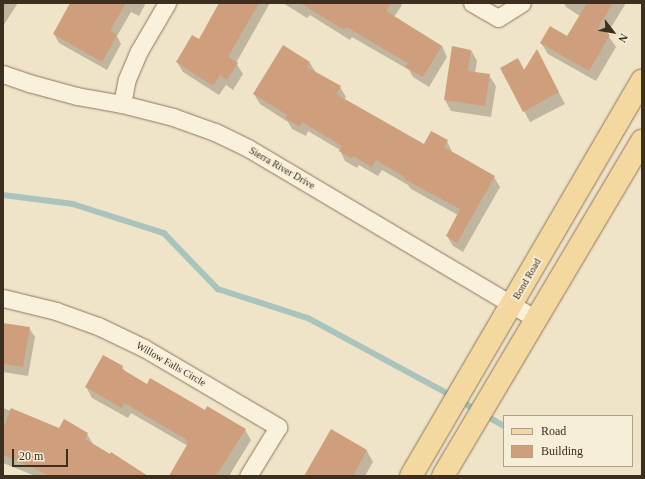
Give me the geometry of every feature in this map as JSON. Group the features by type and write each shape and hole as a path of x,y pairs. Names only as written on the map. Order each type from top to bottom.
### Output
{"main road":[{"name":"Bond Road","path":"411,476 482,357 642,81"},
{"path":"443,476 642,141"}],"street":[{"path":"122,104 127,79 139,51 167,3"},
{"path":"472,3 498,18 522,3"},
{"name":"Sierra River Drive","path":"3,74 29,83 77,96 122,104 173,117 215,132 248,148 536,319"},
{"name":"Willow Falls Circle","path":"3,298 56,311 98,326 144,348 278,427 248,476"}],"building":[{"path":"70,3 126,3 110,31 117,35 102,62 53,34"},
{"path":"219,3 259,3 228,57 238,63 227,80 220,75 213,86 176,62 192,35 199,39"},
{"path":"300,3 391,3 386,11 442,46 423,77 405,67 408,63 346,27 344,30"},
{"path":"587,3 613,3 598,28 610,35 589,71 540,43 550,26 567,36"},
{"path":"283,45 310,62 307,67 341,86 336,94 424,144 431,131 448,140 444,147 495,176 457,243 446,236 460,209 404,179 405,177 376,160 372,167 353,156 352,159 339,151 342,146 302,122 300,127 286,119 287,115 253,94"},
{"path":"452,46 471,50 468,71 490,74 485,106 444,100"},
{"path":"537,49 559,92 523,112 500,68 518,58 524,70"},
{"path":"3,323 30,327 23,367 3,364"},
{"path":"103,355 123,366 122,369 147,384 150,378 205,410 207,406 246,429 216,476 169,476 188,443 186,442 187,440 124,403 122,408 85,387"},
{"path":"11,408 59,428 64,419 88,433 85,439 110,454 111,452 148,476 48,476 34,468 3,455 3,428"},
{"path":"331,429 367,450 353,476 304,476"}],"waterway":[{"path":"3,195 73,204 164,233 218,289 308,318 452,396"},
{"path":"459,400 478,411"},
{"path":"485,415 503,425"}]}
